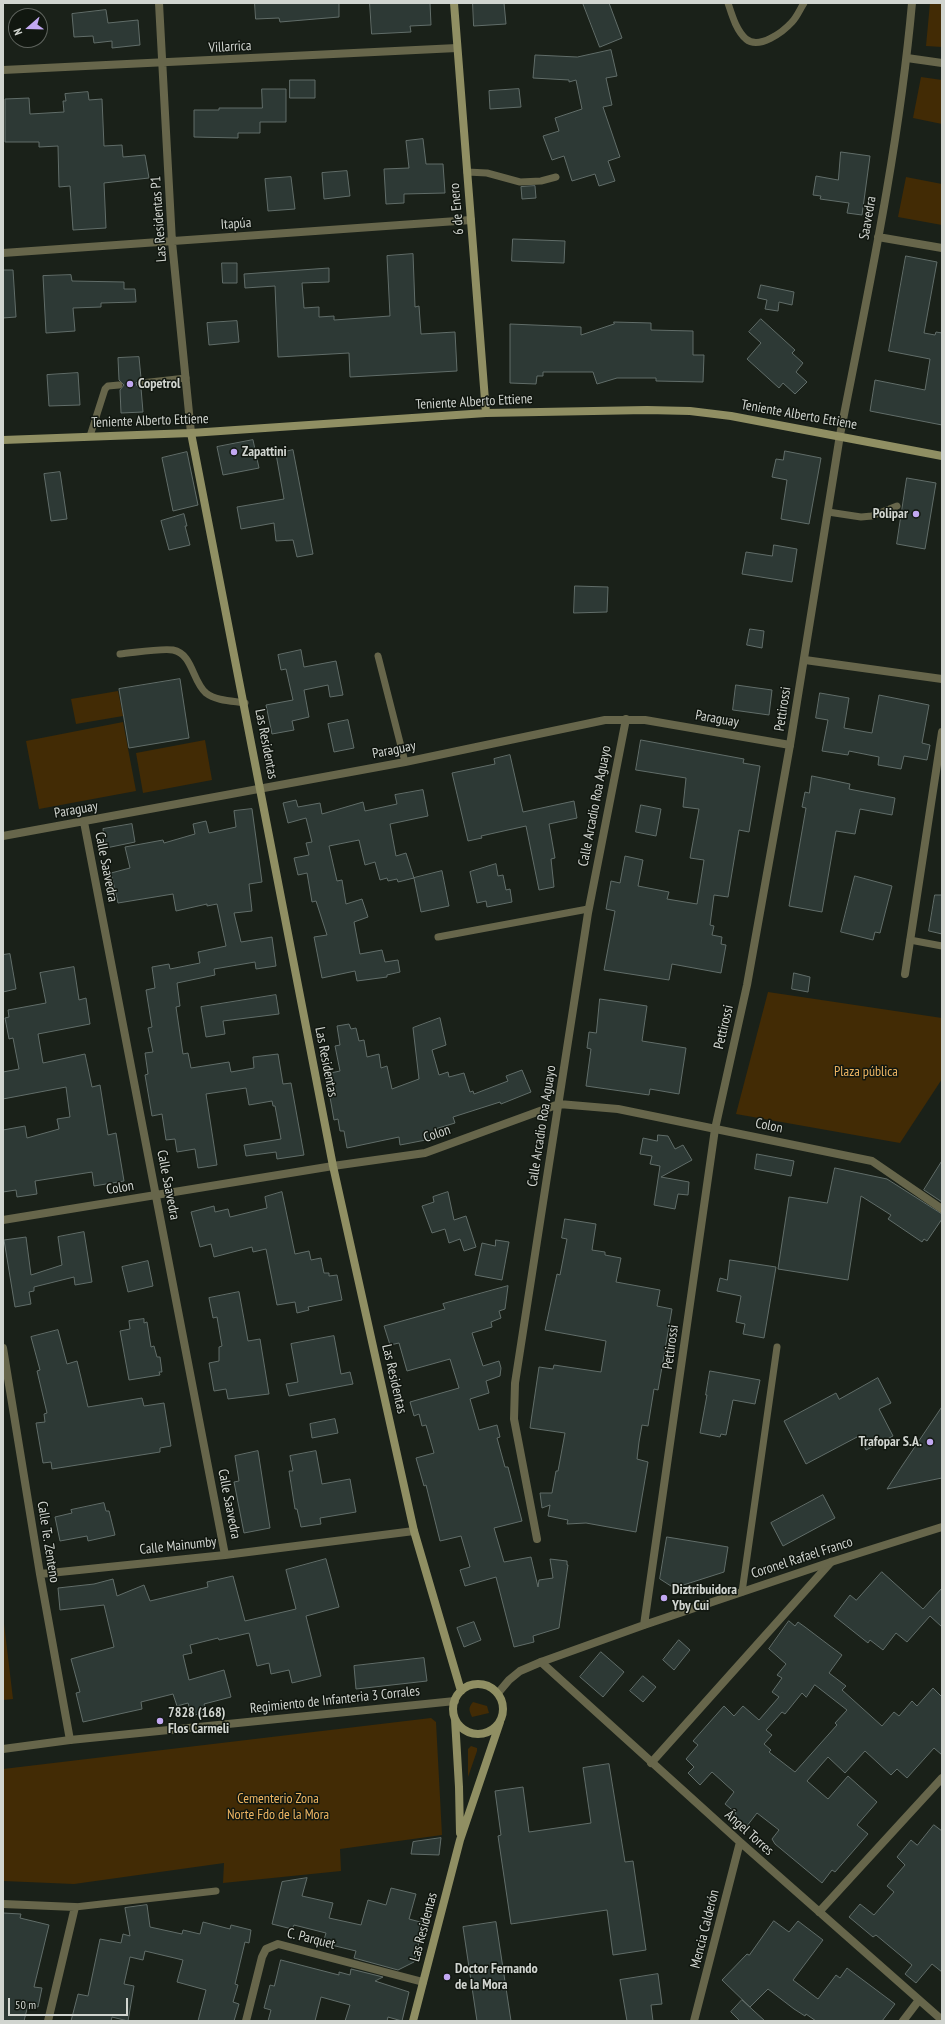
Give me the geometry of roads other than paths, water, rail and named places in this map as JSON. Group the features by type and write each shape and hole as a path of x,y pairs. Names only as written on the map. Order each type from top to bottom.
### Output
{"main road":[{"name":"6 de Enero","path":"454,3 486,413"},
{"name":"Teniente Alberto Ettiene","path":"3,440 191,433 486,413 648,410 690,411 731,416 840,435 942,456"},
{"name":"Las Residentas","path":"191,433 245,703 333,1166 414,1531 461,1691"},
{"path":"476,1684 492,1688 498,1693 503,1707 500,1722 488,1733 480,1734 464,1730 454,1716 455,1701 461,1691 476,1684"},
{"name":"Las Residentas","path":"454,1716 459,1787 460,1840"},
{"name":"Las Residentas","path":"413,2021 460,1840 500,1722"}],"street":[{"name":"Las Residentas P1","path":"159,3 164,64 172,242 191,433"},
{"name":"Saavedra","path":"840,435 878,237 907,58 912,3"},
{"name":"Villarrica","path":"3,70 164,64 457,48"},
{"path":"907,58 942,64"},
{"name":"Itapúa","path":"3,253 471,220"},
{"path":"878,237 942,248"},
{"name":"Pettirossi","path":"644,1625 715,1129 747,985 790,745 840,435"},
{"path":"804,660 942,679"},
{"name":"Calle Arcadio Roa Aguayo","path":"537,1539 514,1418 513,1401 588,909 626,719"},
{"name":"Paraguay","path":"3,836 405,762 605,720 645,720 790,745"},
{"path":"905,974 942,732"},
{"name":"Calle Saavedra","path":"84,822 225,1554"},
{"name":"Colon","path":"3,1220 333,1166 425,1153 559,1104 618,1109 872,1161 942,1209"},
{"name":"Calle Te. Zenteno","path":"3,1348 40,1574 70,1740"},
{"name":"Coronel Rafael Franco","path":"498,1693 509,1680 520,1671 541,1662 644,1625 831,1562 942,1527"},
{"name":"Calle Mainumby","path":"40,1574 225,1554 414,1531"},
{"path":"651,1763 831,1562"},
{"name":"Ángel Torres","path":"541,1662 651,1763 942,2020"},
{"name":"Regimiento de Infanteria 3 Corrales","path":"3,1749 70,1740 455,1701"},
{"path":"819,1912 942,1778"},
{"name":"Mencia Calderón","path":"694,2021 740,1842"},
{"path":"3,1904 74,1907 48,2021"},
{"name":"C. Parquet","path":"246,2021 262,1957 270,1946 278,1944 423,1982"},
{"path":"903,2021 919,2000"}],"lane":[{"path":"728,3 739,28 747,39 756,43 768,40 792,22 804,3"},
{"path":"467,172 487,172 520,182 541,181 556,176"},
{"path":"141,383 186,378"},
{"path":"90,436 105,389 108,386 120,385"},
{"path":"828,512 867,516 897,506"},
{"path":"120,654 171,650 181,653 187,660 198,682 206,693 219,699 245,703"},
{"path":"378,656 405,762"},
{"path":"438,937 588,909"},
{"path":"910,940 942,946"},
{"path":"742,1592 777,1347"},
{"path":"74,1907 216,1891"}],"place":[{"name":"Copetrol","path":"130,384"},
{"name":"Zapattini","path":"234,452"},
{"name":"Polipar","path":"916,514"},
{"name":"Trafopar S.A.","path":"930,1442"},
{"name":"Diztribuidora Yby Cui","path":"664,1598"},
{"name":"7828 (168) Flos Carmeli","path":"160,1721"},
{"name":"Doctor Fernando de la Mora","path":"447,1977"}],"park label":[{"name":"Plaza pública","path":"866,1072"},
{"name":"Cementerio Zona Norte Fdo de la Mora","path":"278,1808"}]}
